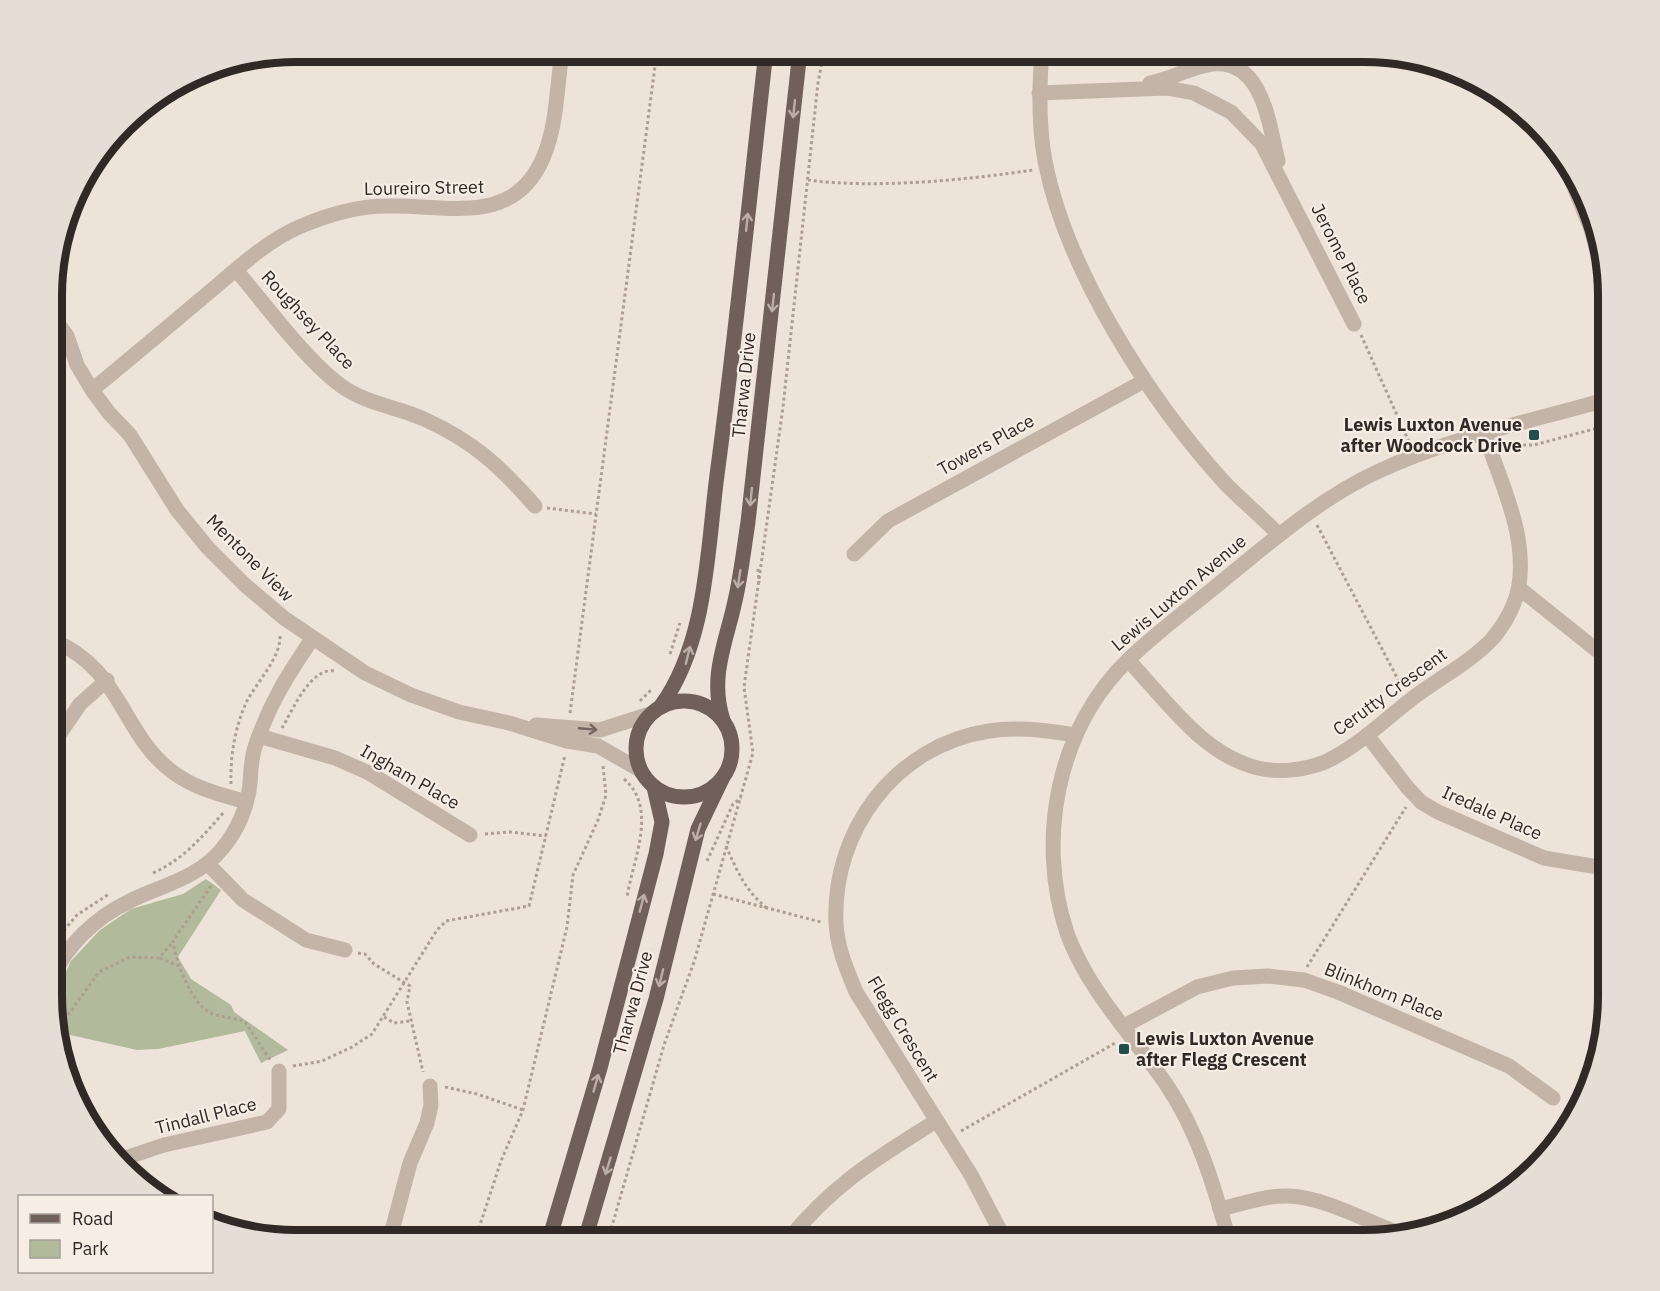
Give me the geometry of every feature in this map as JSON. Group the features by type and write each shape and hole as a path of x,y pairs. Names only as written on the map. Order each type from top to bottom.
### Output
{"main road":[{"name":"Tharwa Drive","path":"656,710 676,684 686,663 700,603 732,358 765,62"},
{"name":"Tharwa Drive","path":"723,720 716,699 715,680 735,599 748,522 799,62"},
{"path":"677,701 694,701 710,708 723,720 730,734 733,749 730,765 722,779 711,789 690,796 668,794 654,787 640,770 636,755 636,740 641,726 656,710 677,701"},
{"name":"Tharwa Drive","path":"588,1230 656,999 698,829 722,779"},
{"name":"Tharwa Drive","path":"552,1230 600,1068 656,854 662,822 654,787"}],"street":[{"name":"Loureiro Street","path":"92,390 236,270 281,236 333,214 388,206 473,209 494,206 513,196 536,170 550,136 560,62"},
{"path":"1041,62 1039,93 1047,167 1056,201 1072,245 1115,332 1144,381 1191,443 1225,482 1279,534"},
{"name":"Jerome Place","path":"1106,90 1154,83 1211,64 1227,64 1242,71 1254,83 1262,99 1280,170 1293,202"},
{"name":"Jerome Place","path":"1039,93 1176,89 1207,98 1232,112 1262,144 1354,324"},
{"name":"Roughsey Place","path":"236,270 317,364 339,384 364,399 423,418 457,436 499,465 535,506"},
{"name":"Mentone View","path":"62,329 67,336 77,365 92,390 109,413 130,435 177,510 208,548 245,585 312,639 365,673 411,695 459,712 567,734 598,746 640,770"},
{"name":"Towers Place","path":"854,554 888,521 1144,381"},
{"name":"Lewis Luxton Avenue","path":"1226,1230 1200,1148 1179,1106 1083,968 1068,935 1058,899 1053,861 1053,822 1059,784 1076,735 1100,693 1128,660 1279,534 1327,500 1378,471 1484,432 1598,402"},
{"name":"Cerutty Crescent","path":"1128,660 1200,736 1222,754 1260,769 1287,771 1314,766 1352,747 1491,640 1510,611 1519,588 1521,563 1519,538 1484,432"},
{"path":"1519,588 1598,651"},
{"path":"62,962 78,939 105,915 128,901 193,875 208,864 232,836 246,802 251,765 267,709 312,639"},
{"path":"62,645 75,651 107,680 144,741 162,763 196,787 246,802"},
{"path":"62,730 80,704 107,680"},
{"name":"Mentone View","path":"567,734 600,730 656,710"},
{"name":"Flegg Crescent","path":"1000,1230 948,1139 864,1007 842,961 836,924 837,889 850,837 868,806 904,768 940,746 990,731 1035,729 1076,735"},
{"name":"Iredale Place","path":"1367,735 1415,796 1438,812 1544,858 1598,867"},
{"name":"Ingham Place","path":"259,736 335,758 369,773 470,835"},
{"path":"208,864 243,900 306,940 345,950"},
{"name":"Blinkhorn Place","path":"1124,1026 1197,987 1233,978 1268,976 1304,980 1338,992 1509,1066 1553,1098"},
{"name":"Tindall Place","path":"127,1158 164,1145 267,1122 279,1109 279,1071"},
{"path":"391,1230 410,1163 428,1123 431,1105 430,1086"},
{"path":"796,1230 812,1210 842,1183 936,1121"},
{"path":"131,1162 136,1155"},
{"path":"1220,1209 1288,1195 1309,1198 1387,1229"}],"path":[{"path":"173,941 178,966 202,1008 212,1014 245,1022 279,1071 297,1064 322,1061 352,1047 372,1034 437,930 446,921 529,906 563,767 656,62"},
{"path":"611,1230 664,1045 694,962 725,844 753,753 745,713 744,687 783,407 822,62"},
{"path":"808,180 842,184 891,183 1047,167"},
{"path":"1354,324 1364,340 1410,444"},
{"path":"1533,439 1534,445"},
{"path":"535,506 596,514"},
{"path":"1316,523 1409,701"},
{"path":"669,658 682,616"},
{"path":"152,874 185,854 201,840 226,811 233,786 232,758 238,723 247,702 280,646 281,636 276,627"},
{"path":"275,740 306,689 320,673 327,669 345,676"},
{"path":"637,703 655,685"},
{"path":"478,1230 501,1161 523,1110 567,927 573,875 606,795 606,778 601,759 608,765"},
{"path":"622,777 638,799 642,821 627,900"},
{"path":"1304,980 1312,956 1391,828 1415,796"},
{"path":"470,835 510,832 546,836"},
{"path":"725,844 747,889 753,897 770,910"},
{"path":"160,958 220,876"},
{"path":"62,932 77,915 113,892"},
{"path":"713,894 770,910 836,924"},
{"path":"345,950 365,954 374,964 406,981 410,986 407,1002 410,1021 417,1044 420,1066 430,1086 469,1092 523,1110"},
{"path":"63,1022 99,972 130,957 160,958 178,966"},
{"path":"384,1017 394,1023 410,1021"},
{"path":"948,1139 1119,1041"}],"green space":[{"path":"206,879 221,890 178,957 191,979 231,1005 234,1012 288,1050 261,1063 245,1031 158,1049 137,1050 65,1034 62,980 71,961 100,930 131,909 183,894"}],"place":[{"name":"Lewis Luxton Avenue after Woodcock Drive","path":"1534,435"},
{"name":"Lewis Luxton Avenue after Flegg Crescent","path":"1124,1049"}]}
